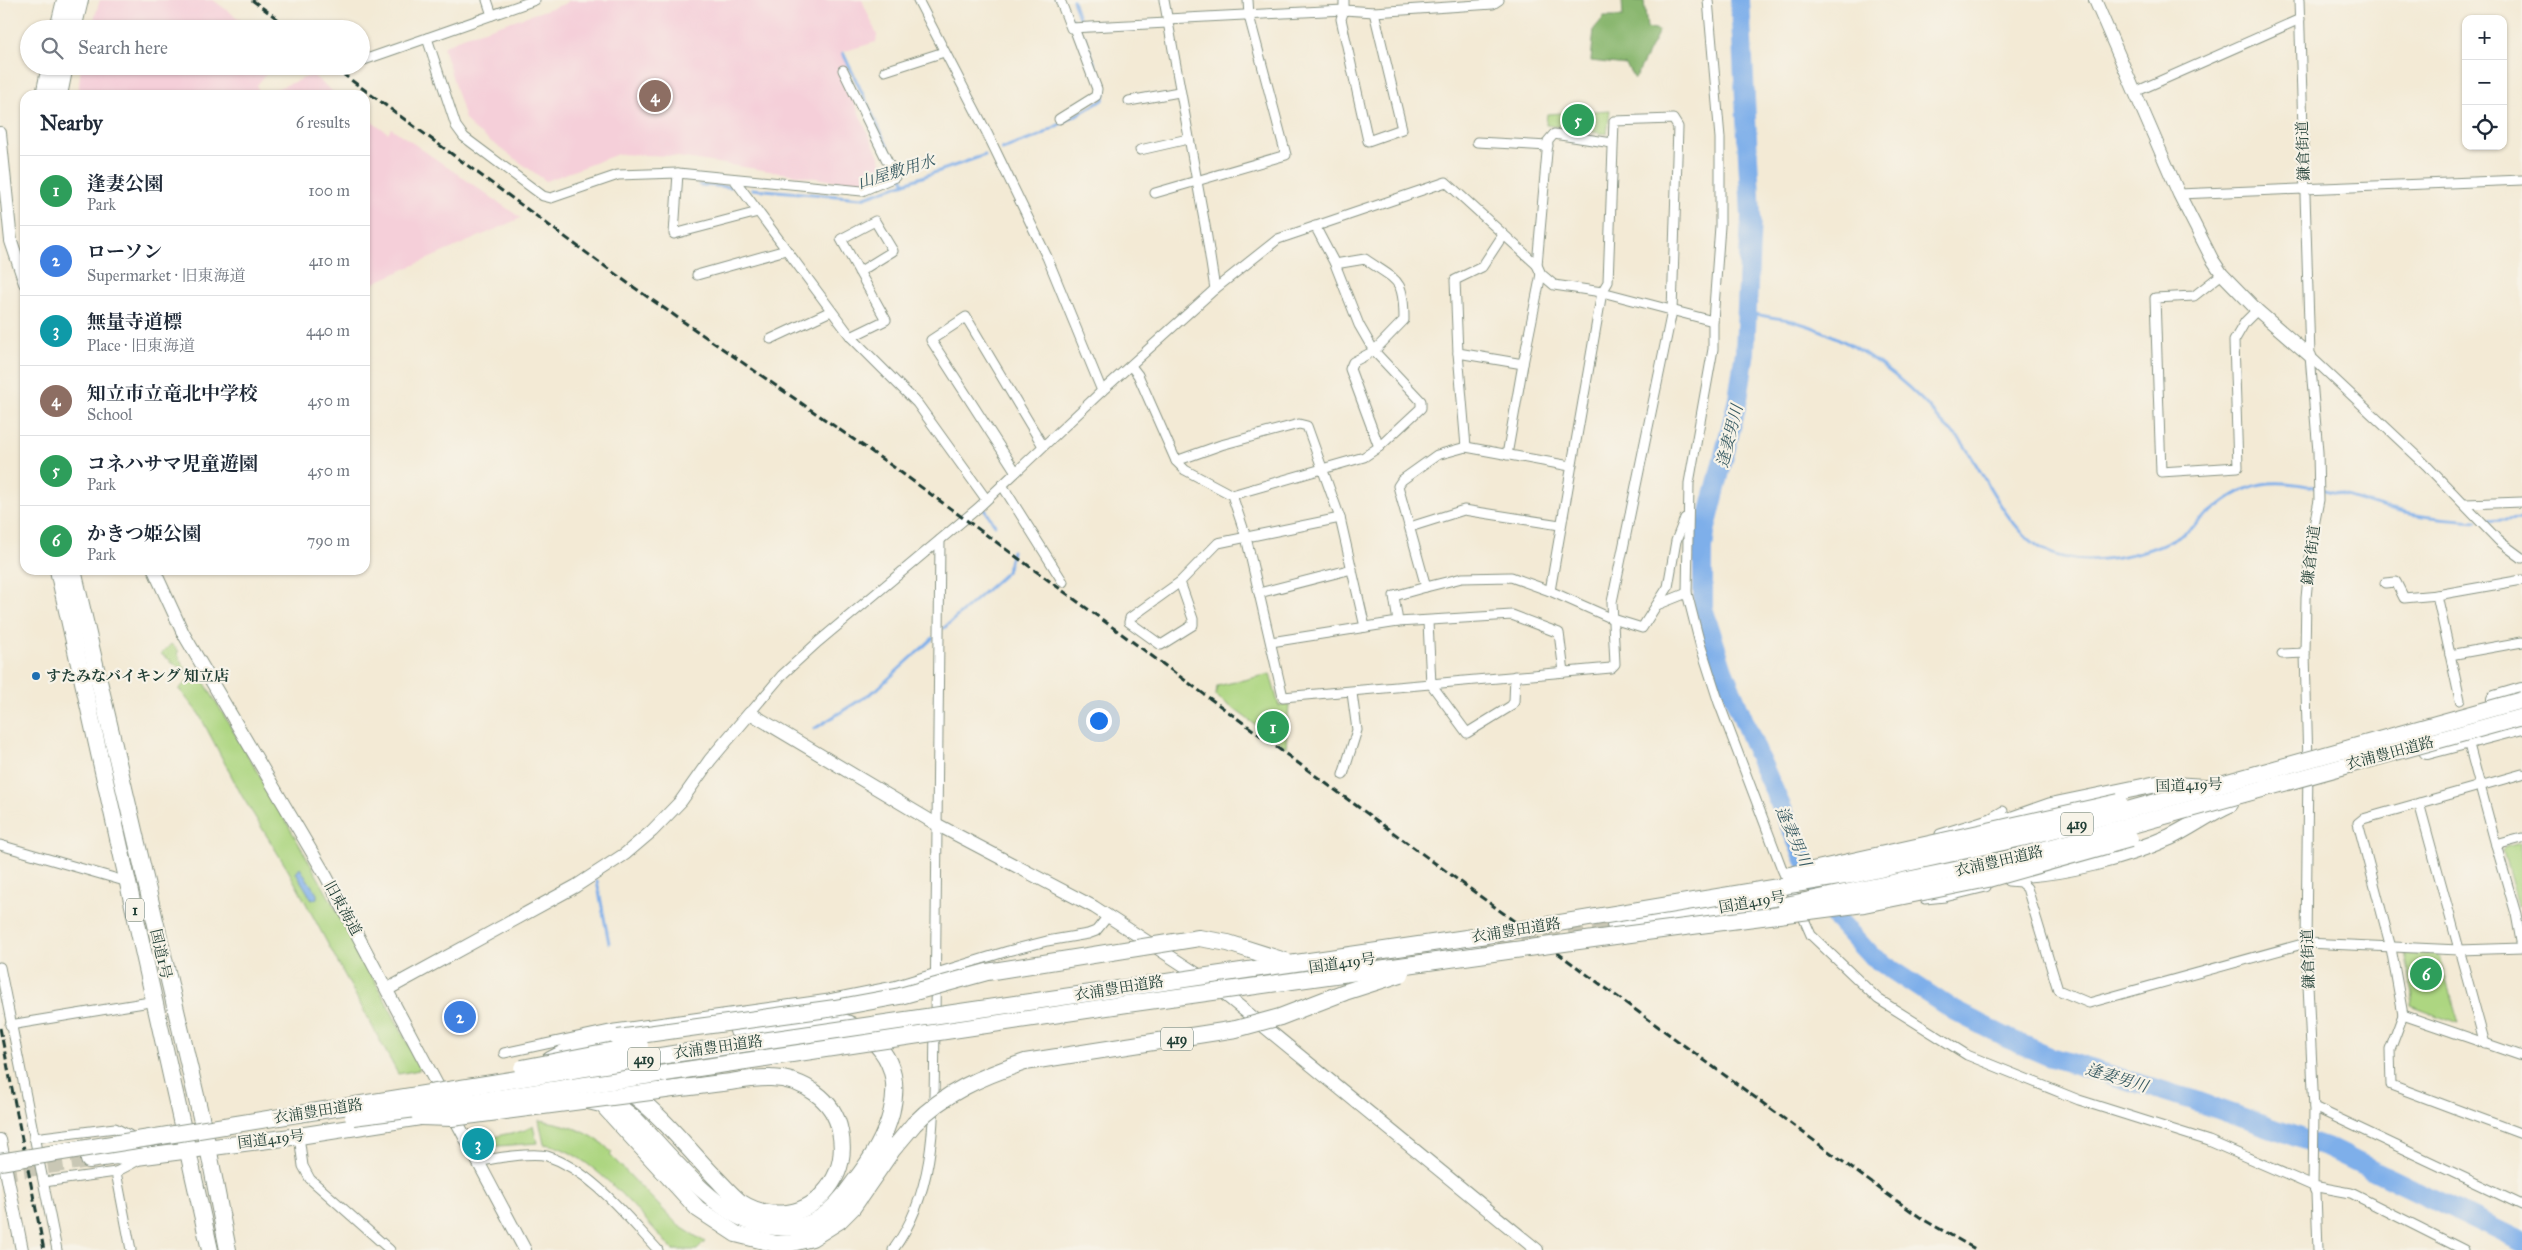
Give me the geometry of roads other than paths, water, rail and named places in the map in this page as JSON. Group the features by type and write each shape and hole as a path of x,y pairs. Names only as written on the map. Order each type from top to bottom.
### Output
{"highway":[{"path":"60,20 65,0"},
{"path":"75,20 80,0"},
{"path":"45,90 48,75"},
{"path":"60,90 63,75"},
{"name":"国道1号","path":"59,575 156,1001 210,1250"},
{"name":"国道1号","path":"74,575 208,1146 228,1250"},
{"name":"国道419号","path":"1618,925 1890,877 1963,874 2038,874 2059,871 2168,837 2209,812 2419,724 2522,691"},
{"name":"衣浦豊田道路","path":"0,1162 368,1109 468,1102 1117,1006 1446,960 2022,838 2282,769 2522,700"},
{"name":"衣浦豊田道路","path":"0,1170 368,1109 683,1052 1289,963 1618,925 1890,885 2013,858 2522,718"},
{"name":"国道419号","path":"1890,877 1962,846 2006,821 2051,806 2157,784 2197,788 2221,786 2468,741 2522,726"},
{"name":"衣浦豊田道路","path":"1618,925 1677,897 1849,863 2119,802 2197,788"},
{"name":"衣浦豊田道路","path":"1618,925 1827,910 1938,891 2050,864 2209,812"},
{"name":"衣浦豊田道路","path":"523,1074 583,1043 835,1008 900,996 987,972 1199,938 1228,943 1289,963"},
{"name":"国道419号","path":"1211,982 1473,945"},
{"name":"衣浦豊田道路","path":"600,1103 698,1209 736,1234 776,1244 792,1243 812,1238 839,1221 852,1207 893,1149 914,1124 942,1099 992,1073 1025,1062 1236,1029 1280,1017 1345,992 1446,960"},
{"name":"419","path":"368,1109 425,1085 628,1047 828,1019 844,1022 863,1032 882,1050 894,1080 895,1095 894,1108 884,1134 862,1173 843,1197 820,1218 805,1225 788,1228 750,1222 733,1213 704,1191 635,1119 622,1110 600,1103 568,1097 535,1099 452,1112"},
{"name":"衣浦豊田道路","path":"368,1109 452,1118 658,1091 771,1078 795,1082 814,1090 831,1108 839,1124 842,1158 837,1174 822,1196 799,1210 778,1214 755,1209 741,1202 636,1097 620,1088 589,1074 554,1068 439,1087"},
{"name":"国道419号","path":"84,1142 184,1127 314,1104 439,1087"},
{"name":"国道419号","path":"88,1160 116,1156 129,1158 208,1146 299,1136 452,1112"}],"street":[{"path":"486,0 492,15"},
{"path":"370,58 535,0"},
{"path":"918,0 987,133 1047,257 1102,391"},
{"path":"1060,0 1071,28 1074,28 1097,89 1096,96 1060,119"},
{"path":"1164,0 1179,92 1197,181 1214,289"},
{"path":"1155,193 1286,155 1249,16 1248,0"},
{"path":"1344,0 1344,10 1341,19 1368,141 1402,129 1374,12"},
{"path":"1074,28 1344,10 1374,12 1493,4 1499,0"},
{"path":"1708,0 1720,138 1720,226 1713,321 1713,349 1689,483 1687,593 1700,644 1719,703 1797,907 1811,935 1878,998 1967,1056 2079,1100 2209,1141 2313,1182 2351,1193 2464,1250"},
{"path":"2095,0 2179,194 2222,274 2257,310 2310,356 2466,504 2499,541 2522,558"},
{"name":"鎌倉街道","path":"2299,0 2310,356 2318,452 2318,500 2312,536 2306,598 2305,653 2308,771 2306,943 2314,1108 2313,1182"},
{"path":"2135,92 2300,19"},
{"path":"427,38 445,97 464,137 543,196 551,198 618,175 678,173 862,190 895,177 843,70"},
{"path":"885,71 944,52"},
{"path":"1129,101 1179,92"},
{"path":"1232,495 1246,537 1283,698 1611,668 1615,664 1612,602 1672,311 1678,127 1673,119 1614,121 1608,282 1602,292 1570,466 1550,591"},
{"path":"0,133 1,163 11,241 20,268"},
{"path":"1537,265 1548,141 1554,134 1612,143"},
{"path":"1140,150 1188,139"},
{"path":"1477,142 1548,146"},
{"path":"678,173 674,234 758,212"},
{"path":"734,179 851,337 917,403 986,499"},
{"path":"2179,194 2522,180"},
{"path":"388,989 576,886 625,854 652,831 681,801 710,760 782,675 1002,485 1214,289 1278,239 1446,182 1537,265 1541,274 1554,285 1602,292 1713,321"},
{"path":"851,337 886,320 859,272 841,239 875,221 893,250 859,272"},
{"path":"1131,366 1138,375 1176,461 1185,470 1232,495 1364,457 1379,447 1421,408 1421,401 1374,351 1359,325 1335,264 1315,226"},
{"path":"1466,447 1458,353 1455,280 1482,267 1503,235"},
{"path":"697,275 786,250"},
{"path":"1335,264 1364,259 1398,282 1404,294 1404,320 1374,351 1354,362 1350,368 1379,447"},
{"path":"1507,455 1541,274"},
{"path":"2222,274 2194,296 2155,298 2160,472 2238,467 2234,340 2245,322 2257,310"},
{"path":"771,339 831,311"},
{"path":"1016,472 931,340 966,316 1043,446"},
{"path":"1458,353 1523,364"},
{"path":"1176,461 1220,445 1300,424 1307,426 1340,518 1365,627"},
{"path":"1426,587 1398,486 1402,480 1437,455 1466,447 1570,466"},
{"path":"1002,485 1063,582"},
{"path":"2466,504 2522,502"},
{"path":"1410,527 1464,510 1560,525"},
{"path":"1398,622 1394,596 1462,578 1510,577 1550,591 1613,619 1642,628 1668,587 1676,542 1687,512"},
{"path":"1180,582 1194,619 1193,625 1161,645 1129,622 1130,618 1180,582 1218,543 1340,518"},
{"path":"894,1250 915,1214 932,1149 936,974 940,540"},
{"path":"1259,593 1352,569"},
{"name":"旧東海道","path":"156,575 183,633 326,876 388,989 525,1250"},
{"path":"2385,583 2396,582 2404,598 2437,595 2522,580"},
{"path":"1656,605 1687,593"},
{"path":"2437,595 2460,700"},
{"path":"1271,642 1398,622 1428,622 1512,615 1559,633 1564,672"},
{"path":"1428,622 1431,684 1467,733 1511,706 1514,702 1515,676"},
{"path":"2450,655 2522,642"},
{"path":"2282,654 2305,653"},
{"path":"1343,774 1356,730 1352,692"},
{"path":"750,713 936,824 1108,916 1211,982 1537,1250"},
{"path":"1920,882 1925,899 1945,898 2010,881 2020,882 2027,888 2058,990 2089,1004 2306,943 2459,950 2522,947 2516,914 2468,741"},
{"path":"2522,774 2364,819 2358,824 2391,948 2403,1015 2390,1050 2391,1085 2522,1134"},
{"path":"2419,803 2485,1044"},
{"path":"1912,858 1907,845 1991,818 2002,811"},
{"path":"2496,845 2522,838"},
{"path":"0,845 128,882"},
{"path":"504,1053 615,1029 862,994 936,974 1008,951 1047,941 1088,934 1096,931 1108,916"},
{"path":"0,967 10,1025 57,1250"},
{"path":"10,1025 156,1001"},
{"path":"2403,1015 2522,1056"},
{"path":"2314,1108 2522,1205"},
{"path":"34,1138 115,1128 129,1135"},
{"path":"299,1136 303,1166 310,1179 390,1250"},
{"path":"0,1142 5,1186 22,1250"},
{"path":"478,1162 493,1157 546,1155 599,1188 658,1250"},
{"path":"44,1182 116,1172 146,1156"},
{"path":"116,1172 131,1250"},
{"path":"2313,1182 2316,1193 2318,1250"}],"water":[{"path":"300,868 317,894 317,898 312,900 296,873"}],"waterway":[{"name":"山屋敷用水","path":"1073,0 1079,18"},
{"name":"逢妻男川","path":"1740,0 1751,216 1745,352 1738,399 1705,532 1703,549 1703,608 1723,670 1758,755 1821,895 1837,919 1871,956 1953,1010 2009,1039 2051,1057 2193,1100 2328,1148 2522,1242"},
{"path":"1071,18 1072,21 1080,23"},
{"name":"山屋敷用水","path":"1002,149 1037,137 1103,100 1105,92 1084,36"},
{"path":"843,53 905,183"},
{"name":"山屋敷用水","path":"752,189 862,198 985,155"},
{"name":"山屋敷用水","path":"700,185 731,187"},
{"path":"1748,311 1759,315 1793,321 1829,334 1863,353 1895,376 1923,401 1960,440 1999,503 2021,532 2048,552 2063,557 2081,560 2119,557 2156,547 2187,531 2222,503 2241,491 2262,484 2293,484 2327,491 2392,510 2434,517 2477,521"},
{"path":"984,508 995,525"},
{"path":"2483,521 2522,519"},
{"path":"944,628 1007,572 1012,551"},
{"path":"814,729 876,690 933,638"},
{"path":"597,881 609,943"}],"tunnel":[{"path":"1473,945 1615,925"},
{"path":"0,1173 89,1160"}],"railway":[{"path":"252,0 279,20"},
{"path":"344,75 365,90"},
{"path":"370,94 629,284 895,468 1887,1194 1924,1220 1977,1250"},
{"path":"0,1028 44,1250"}],"place":[{"name":"知立市立竜北中学校","path":"655,96"},
{"name":"コネハサマ児童遊園","path":"1578,120"},
{"name":"すたみなバイキング 知立店","path":"36,676"},
{"name":"逢妻公園","path":"1273,727"},
{"name":"かきつ姫公園","path":"2426,974"},
{"name":"ローソン","path":"460,1017"},
{"name":"無量寺道標","path":"478,1144"}]}
